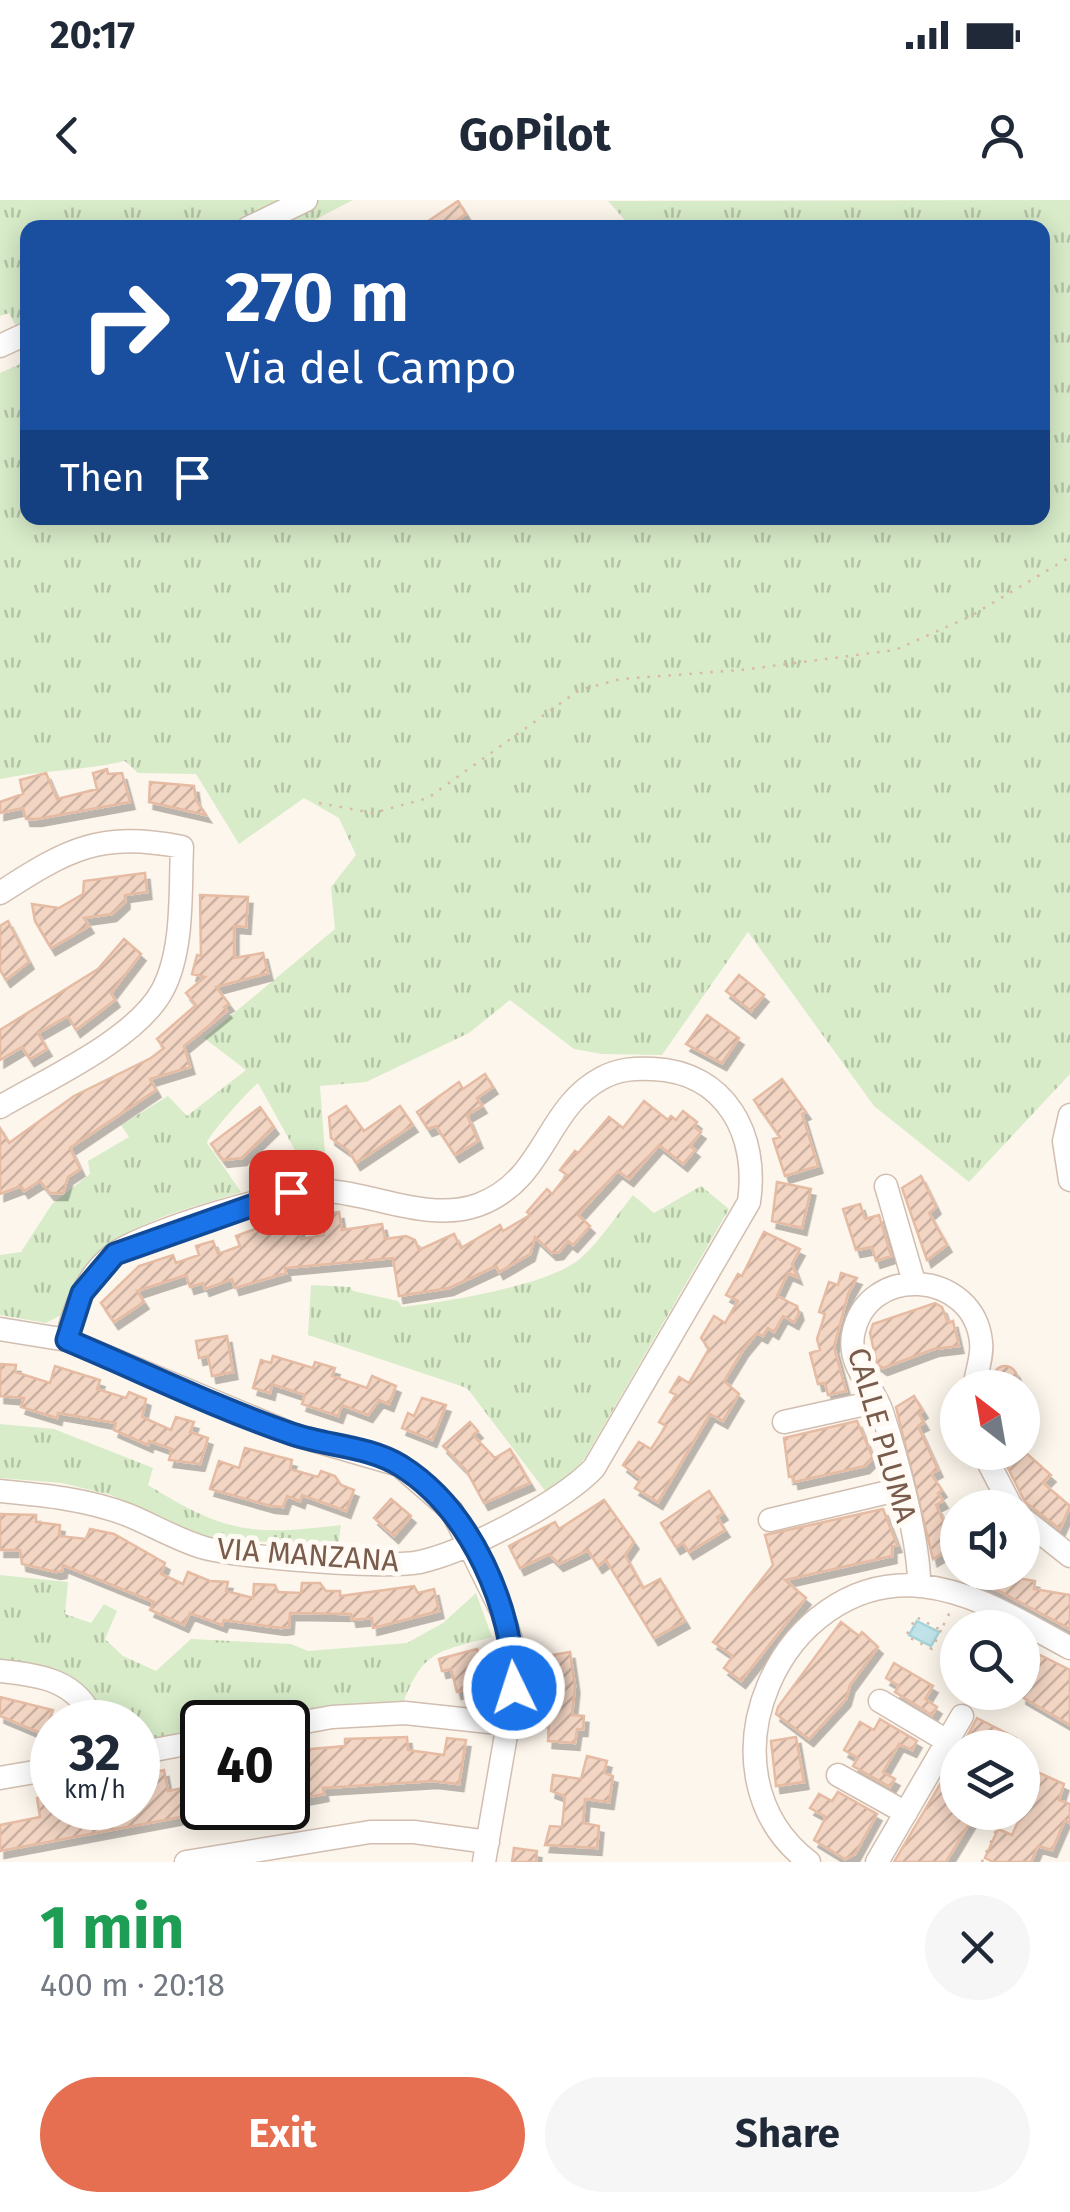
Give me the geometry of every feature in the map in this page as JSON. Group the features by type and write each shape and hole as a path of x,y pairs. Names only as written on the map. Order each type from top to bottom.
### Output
{"street":[{"path":"265,220 306,200"},
{"path":"0,894 64,852 135,838 182,847 174,943 162,991 120,1034 0,1107"},
{"name":"VIA MANZANA","path":"0,1491 58,1496 123,1513 206,1548 384,1564 419,1562 470,1541 572,1490 594,1468 749,1202 753,1175 749,1144 736,1114 707,1084 666,1070 630,1068 601,1078 574,1100 532,1166 503,1193 475,1206 430,1210 368,1196 304,1190 221,1214 115,1254 82,1293 67,1340"},
{"path":"1070,1115 1064,1140 1070,1180"},
{"path":"886,1186 914,1282 948,1292 974,1321 981,1342 977,1370"},
{"name":"CALLE PLUMA","path":"914,1282 892,1286 872,1298 854,1332 856,1366 875,1396 900,1489 919,1586"},
{"path":"0,1329 67,1340 292,1434 399,1465 452,1510 502,1612 514,1652 508,1724 486,1852 427,1833 370,1832 186,1862"},
{"path":"784,1422 861,1404 875,1396"},
{"path":"770,1520 900,1489"},
{"path":"1040,1532 1070,1556"},
{"path":"809,1862 772,1817 758,1778 755,1738 760,1698 800,1632 824,1611 852,1596 919,1586 960,1593 1070,1648"},
{"path":"0,1672 43,1675 78,1694 81,1700"},
{"path":"880,1702 940,1737"},
{"path":"310,1721 405,1714 508,1724"},
{"path":"954,1730 962,1716"},
{"path":"877,1862 940,1755"},
{"path":"0,1778 30,1773"},
{"path":"838,1775 906,1812"}],"path":[{"path":"319,803 373,813 428,798 579,690 621,679 741,670 895,650 968,617 1070,557"},
{"path":"951,1610 960,1593"},
{"path":"916,1617 941,1630 932,1649 906,1636 916,1617"},
{"path":"982,1862 996,1830"}],"green space":[{"path":"0,200 353,200 314,220 20,220 20,334 9,313 0,316"},
{"path":"1070,200 1070,1074 969,1182 874,1106 748,932 662,1055 602,1054 574,1049 510,1000 469,1033 366,1082 320,1086 325,1154 296,1152 258,1083 207,1143 241,1192 158,1219 111,1244 74,1286 61,1315 46,1323 0,1315 0,1255 21,1252 52,1204 90,1174 88,1161 129,1137 121,1125 168,1096 187,1116 246,1070 204,1038 335,929 331,887 356,855 339,818 304,798 239,844 196,774 138,773 125,761 0,779 0,373 20,364 20,525 1050,525 1050,220 625,220 608,201"},
{"path":"701,1186 729,1209 585,1458 567,1479 546,1492 467,1388 308,1335 311,1285 350,1287 398,1301 402,1307 524,1284 549,1276 583,1256 633,1195 654,1213"},
{"path":"0,1424 54,1429 153,1468 148,1485 219,1522 261,1530 341,1525 338,1546 205,1538 111,1495 62,1483 0,1478"},
{"path":"0,1575 68,1582 65,1614 91,1623 104,1604 117,1611 105,1639 123,1656 156,1671 191,1639 291,1644 308,1651 407,1643 443,1623 476,1593 492,1637 447,1649 427,1661 404,1701 310,1709 310,1700 180,1700 180,1733 160,1737 160,1700 94,1700 64,1674 0,1659"}],"water":[{"path":"917,1621 939,1632 931,1646 909,1635"}],"building":[{"path":"458,201 466,214 457,220 430,220"},
{"path":"107,769 108,774 122,773 130,802 37,819 26,819 23,808 0,813 0,802 23,794 20,780 46,773 57,799 97,789 93,773"},
{"path":"150,782 194,786 196,800 206,815 149,802"},
{"path":"145,873 147,892 125,895 125,902 112,914 84,918 89,926 51,948 35,921 32,904 59,908 83,894 84,881"},
{"path":"200,895 248,897 246,927 234,926 234,958 263,953 268,973 216,987 229,1004 224,1007 227,1011 184,1046 190,1067 150,1079 156,1090 70,1148 80,1169 68,1177 63,1193 50,1193 40,1181 24,1191 21,1186 0,1194 0,1128 9,1143 74,1096 151,1058 164,1048 157,1039 196,1005 186,993 205,977 192,974 197,955 201,956"},
{"path":"8,921 29,962 6,980 0,970 0,926"},
{"path":"124,939 141,954 111,993 115,1000 76,1030 68,1016 38,1033 47,1049 30,1059 22,1047 0,1060 0,1030 98,969"},
{"path":"739,975 764,995 751,1011 726,991"},
{"path":"707,1015 739,1038 722,1063 686,1044"},
{"path":"485,1074 493,1087 477,1098 482,1106 467,1115 478,1141 455,1155 436,1126 428,1129 417,1112 459,1082 463,1089"},
{"path":"782,1079 806,1112 802,1114 818,1166 785,1176 773,1139 780,1137 754,1100"},
{"path":"644,1101 668,1120 671,1116 676,1120 683,1111 697,1122 694,1127 701,1132 690,1146 695,1150 683,1164 659,1145 629,1179 618,1171 578,1215 590,1226 573,1245 568,1241 559,1252 552,1253 535,1237 530,1254 499,1272 496,1266 449,1288 399,1296 393,1258 285,1268 286,1273 235,1288 232,1279 205,1289 203,1283 190,1287 186,1275 137,1291 144,1302 114,1322 101,1303 139,1266 173,1255 176,1263 199,1255 196,1246 213,1241 218,1254 240,1246 236,1236 255,1229 299,1223 301,1239 324,1235 322,1215 339,1212 342,1230 382,1224 385,1239 406,1236 415,1240 419,1250 454,1234 461,1248 500,1225 503,1231 530,1215 527,1212 547,1189 552,1194 567,1175 560,1170 575,1151 578,1153 609,1117 623,1128"},
{"path":"346,1106 364,1131 400,1106 413,1125 356,1163 349,1151 331,1138 329,1117"},
{"path":"260,1107 274,1127 242,1158 223,1160 211,1144"},
{"path":"921,1176 936,1207 929,1213 947,1245 927,1260 902,1188"},
{"path":"777,1182 811,1189 802,1228 772,1221"},
{"path":"860,1204 865,1219 879,1215 891,1256 876,1261 872,1247 856,1250 843,1209"},
{"path":"764,1232 800,1249 792,1264 797,1277 788,1273 777,1296 797,1306 799,1313 794,1322 783,1316 774,1332 768,1328 763,1336 757,1333 743,1350 724,1381 739,1394 723,1421 710,1414 658,1502 635,1488 641,1479 623,1465 639,1442 651,1449 666,1426 659,1422 676,1395 670,1392 679,1377 689,1383 709,1349 701,1338 714,1316 725,1323 738,1301 726,1295 738,1274 742,1276"},
{"path":"841,1273 857,1278 848,1294 834,1347 846,1391 828,1395 825,1383 818,1384 810,1353 820,1350 817,1339 825,1314 819,1312 829,1282 838,1285"},
{"path":"935,1303 942,1307 948,1323 953,1321 959,1346 934,1349 883,1368 877,1364 870,1333 873,1324"},
{"path":"227,1336 233,1372 212,1376 208,1356 199,1358 196,1341"},
{"path":"273,1356 313,1368 315,1362 335,1368 332,1376 367,1388 372,1376 396,1386 389,1404 379,1400 368,1415 342,1405 338,1416 302,1404 305,1395 272,1384 270,1393 253,1388 261,1360 271,1363"},
{"path":"0,1364 16,1365 15,1372 50,1383 55,1366 100,1380 97,1389 126,1398 129,1392 146,1399 142,1417 171,1430 176,1417 194,1422 190,1432 208,1438 200,1464 169,1460 172,1449 149,1441 148,1445 114,1430 116,1423 58,1413 57,1418 21,1407 24,1398 0,1396"},
{"path":"914,1396 923,1411 919,1414 924,1423 918,1426 938,1470 931,1474 942,1490 936,1505 940,1514 940,1555 933,1559 896,1407"},
{"path":"422,1398 446,1405 432,1440 402,1428 408,1413 414,1416"},
{"path":"857,1421 873,1458 865,1466 794,1482 793,1476 789,1477 784,1438"},
{"path":"470,1422 478,1431 473,1435 495,1458 510,1449 530,1483 484,1503 466,1470 443,1446"},
{"path":"245,1448 292,1460 290,1469 318,1477 321,1471 335,1476 341,1485 354,1490 346,1511 302,1495 300,1501 287,1496 283,1507 210,1489 219,1461 239,1468"},
{"path":"1040,1465 1051,1475 1043,1483 1070,1506 1060,1529 1040,1514 1040,1490 1019,1490 1009,1470 1040,1470"},
{"path":"709,1491 723,1513 717,1517 725,1530 689,1552 683,1543 676,1547 661,1523"},
{"path":"391,1499 411,1516 394,1536 374,1518"},
{"path":"604,1500 634,1542 625,1555 643,1588 660,1579 685,1621 654,1638 606,1560 598,1566 588,1550 559,1564 549,1554 520,1568 509,1546 555,1522 559,1529"},
{"path":"883,1509 897,1545 892,1546 892,1556 785,1580 806,1598 741,1681 724,1668 733,1656 713,1642 773,1565 765,1535"},
{"path":"0,1514 36,1515 36,1522 60,1525 59,1536 86,1539 90,1529 114,1534 165,1563 161,1574 183,1584 188,1572 210,1581 228,1582 226,1591 253,1598 254,1584 275,1585 278,1592 301,1593 302,1583 320,1583 326,1591 340,1591 340,1596 414,1586 418,1593 434,1589 439,1611 373,1628 372,1618 352,1620 351,1614 290,1613 289,1627 281,1628 224,1620 222,1625 190,1613 184,1625 150,1610 154,1602 63,1565 62,1571 56,1572 22,1564 20,1550 0,1550"},
{"path":"997,1590 1070,1595 1070,1629"},
{"path":"841,1622 859,1636 862,1632 878,1647 850,1685 846,1699 809,1739 776,1714"},
{"path":"477,1649 489,1683 457,1692 451,1669 442,1671 439,1659"},
{"path":"570,1652 575,1686 572,1715 584,1716 583,1729 577,1729 575,1743 548,1741 549,1721 540,1720 542,1702 554,1703 549,1672 543,1673 541,1657"},
{"path":"1040,1655 1070,1670 1070,1725 1040,1708"},
{"path":"894,1663 933,1686 925,1699 937,1707 932,1715 895,1692 899,1686 886,1678"},
{"path":"0,1697 30,1704 30,1729 0,1716"},
{"path":"977,1718 1000,1730 971,1730"},
{"path":"880,1719 917,1741 912,1750 899,1744 883,1772 895,1779 890,1787 853,1766 858,1758 844,1750 860,1722 874,1730"},
{"path":"407,1737 408,1750 444,1755 447,1738 466,1740 459,1784 433,1781 323,1788 324,1794 310,1797 310,1749 345,1746 345,1739"},
{"path":"796,1737 804,1782 776,1786 771,1741"},
{"path":"587,1756 607,1761 604,1773 613,1776 609,1802 585,1799 583,1823 599,1826 597,1848 545,1845 550,1826 562,1827 565,1796 551,1791 553,1775 581,1779"},
{"path":"164,1770 168,1791 180,1789 180,1817 160,1821 160,1771"},
{"path":"1040,1773 1064,1784 1059,1800 1070,1804 1070,1823 1065,1820 1052,1850 1038,1846 1031,1862 993,1862 985,1858 998,1830 1012,1835 1014,1830 1040,1830"},
{"path":"940,1784 940,1830 965,1830 946,1862 894,1862"},
{"path":"838,1792 877,1814 855,1854 845,1859 814,1840 826,1817 810,1808 819,1794 832,1801"},
{"path":"30,1819 30,1830 112,1830 0,1851 0,1825"},
{"path":"514,1848 537,1851 536,1862 512,1862"}],"route":[{"path":"291,1192 150,1238 115,1254 82,1293 67,1340 292,1434 399,1465 427,1486 452,1510 502,1612 514,1652 514,1688"}]}
